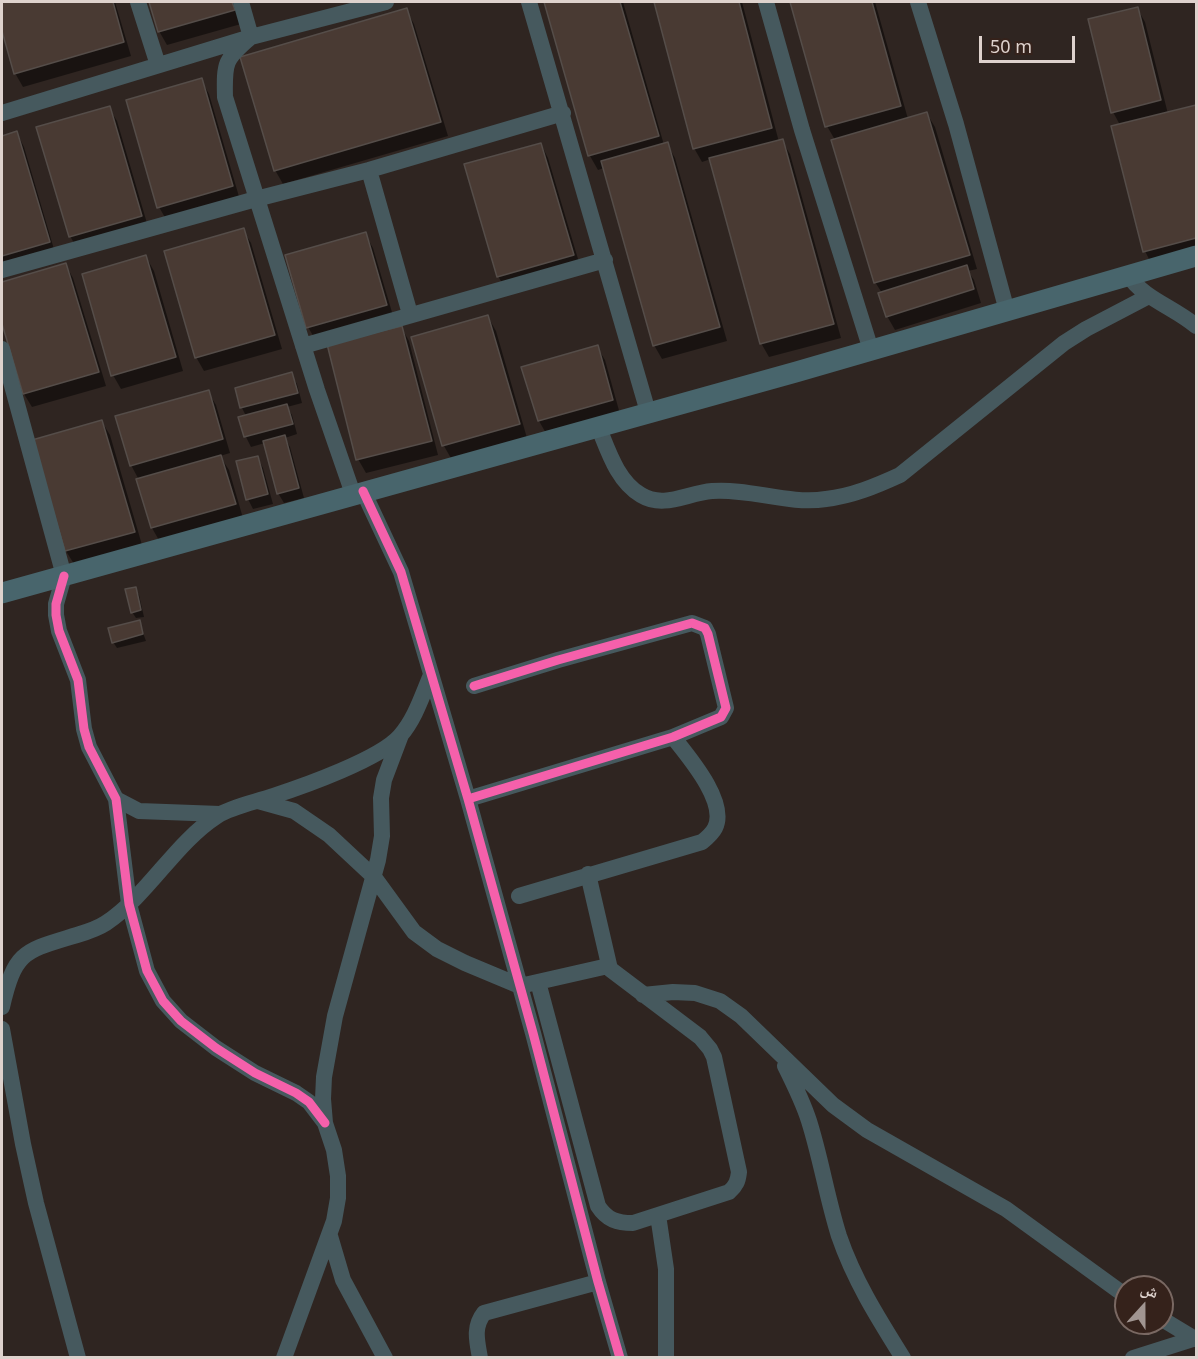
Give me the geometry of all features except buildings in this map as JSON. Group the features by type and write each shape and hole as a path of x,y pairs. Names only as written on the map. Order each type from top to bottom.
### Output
{"main road":[{"path":"2,593 871,350 1197,256"}],"street":[{"path":"138,2 158,65"},
{"path":"241,2 251,37"},
{"path":"2,113 251,37 386,2"},
{"path":"529,2 648,412"},
{"path":"766,2 802,130 871,350"},
{"path":"918,2 956,124 1007,311"},
{"path":"251,37 230,55 224,77 225,97 303,346 358,492 401,572 468,799 620,1358"},
{"path":"2,270 369,170 563,113"},
{"path":"369,170 410,314"},
{"path":"303,346 410,314 605,261"},
{"path":"1129,276 1138,288 1165,303 1197,326"},
{"path":"598,426 620,474 632,489 642,496 657,501 670,501 711,491 756,493 805,501 850,495 873,488 900,475 1064,343 1149,296"},
{"path":"2,349 64,576 56,604 59,630 78,680 84,729 89,747 116,799 129,904 147,970 163,1001 181,1021 216,1048 255,1073 297,1093 309,1102 325,1123"},
{"path":"468,799 673,737 721,717 726,708 708,634 705,628 693,622 474,686"},
{"path":"284,1358 330,1236 338,1198 338,1176 334,1150 325,1123 324,1077 335,1016 374,878 382,836 381,798 384,780 401,735 414,714 431,675"},
{"path":"2,1007 7,983 17,963 29,951 93,929 106,922 129,904 200,828 220,814 301,787 370,757 401,735"},
{"path":"519,896 702,842 716,827 718,817 716,807 708,786 673,737"},
{"path":"116,799 139,811 220,814"},
{"path":"258,801 294,811 329,835 374,878 414,932 446,953 520,986 608,966"},
{"path":"538,982 598,1206 605,1216 618,1223 633,1223 729,1192 738,1180 739,1172 714,1057 700,1037 608,966 588,874"},
{"path":"643,995 673,992 695,993 720,1001 741,1016 833,1105 867,1130 1006,1209 1114,1287"},
{"path":"2,1029 36,1203 78,1358"},
{"path":"778,1052 809,1121 833,1216 848,1261 870,1305 903,1358"},
{"path":"658,1215 666,1269 666,1358"},
{"path":"330,1236 343,1280 385,1358"},
{"path":"480,1358 476,1332 478,1320 484,1313 598,1282"},
{"path":"1174,1326 1196,1338"},
{"path":"1133,1358 1196,1338"}],"cycle path":[{"path":"363,491 401,572 468,799 620,1358"},
{"path":"64,576 56,604 59,631 78,680 84,729 89,747 116,799 129,904 147,971 163,1001 181,1021 216,1048 255,1073 309,1102 325,1123"},
{"path":"468,799 673,737 721,717 726,708 708,634 705,628 692,623 474,686"}]}
